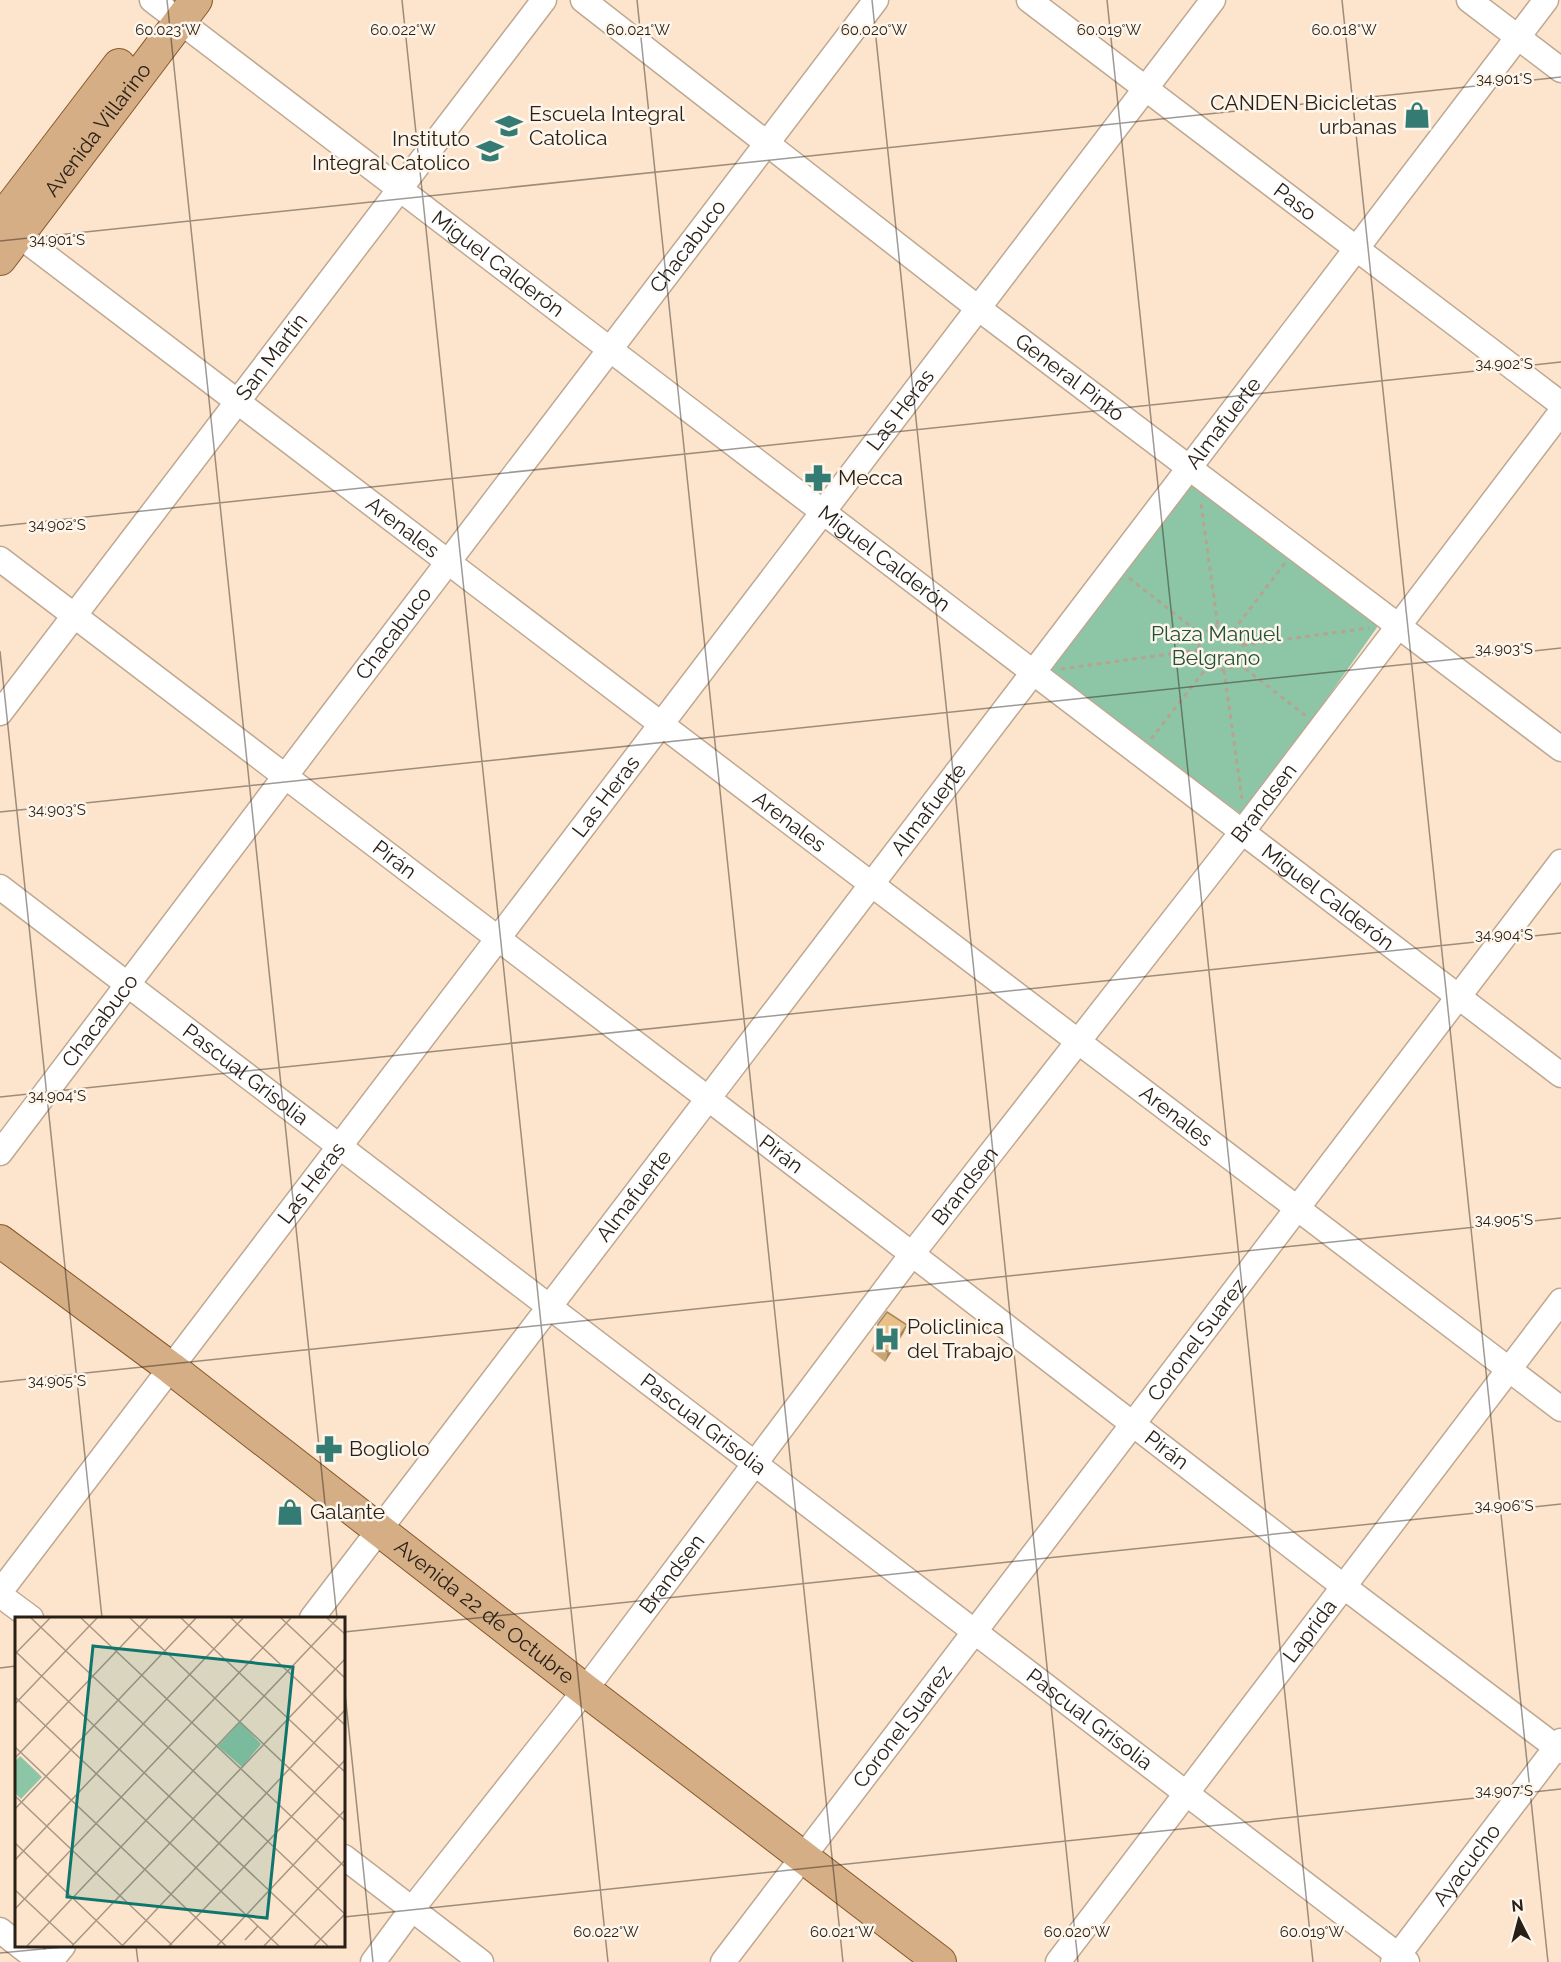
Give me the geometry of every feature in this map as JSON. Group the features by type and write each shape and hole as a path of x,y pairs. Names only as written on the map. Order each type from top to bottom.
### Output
{"main road":[{"name":"Avenida Villarino","path":"4,231 172,6"},
{"name":"Avenida 22 de Octubre","path":"0,1241 171,1368 940,1962"}],"street":[{"name":"San Martín","path":"0,712 240,401 544,0"},
{"name":"General Pinto","path":"583,0 978,308 1561,749"},
{"name":"Chacabuco","path":"0,1153 450,561 608,349 876,0"},
{"name":"Paso","path":"1029,0 1561,404"},
{"name":"Las Heras","path":"0,1593 1213,0"},
{"path":"1469,0 1561,70"},
{"name":"Almafuerte","path":"313,1617 1546,0"},
{"name":"Miguel Calderón","path":"172,6 401,190 608,349 1034,672 1243,820 1458,996 1561,1075"},
{"name":"Arenales","path":"4,231 240,401 1561,1409"},
{"name":"Brandsen","path":"373,1962 412,1909 585,1690 754,1462 1079,1040 1243,820 1398,626 1561,412"},
{"name":"Pirán","path":"0,559 912,1254 1343,1586 1559,1746"},
{"name":"Coronel Suarez","path":"723,1962 1561,862"},
{"name":"Pascual Grisolia","path":"0,887 1186,1793 1399,1960"},
{"name":"Laprida","path":"1058,1962 1561,1302"},
{"path":"0,1593 30,1617"},
{"name":"Ayacucho","path":"1399,1960 1559,1746"},
{"path":"345,1858 481,1962"},
{"path":"0,1930 15,1942"},
{"path":"22,1947 41,1962"},
{"path":"50,1962 62,1947"}],"path":[{"path":"1200,498 1218,627"},
{"path":"1233,631 1288,559"},
{"path":"1123,573 1203,636"},
{"path":"1218,627 1225,627 1233,631 1243,645 1237,663 1224,670 1217,670 1208,665 1201,657 1199,650 1203,636 1218,627"},
{"path":"1243,645 1370,628"},
{"path":"1060,669 1199,650"},
{"path":"1237,663 1308,718"},
{"path":"1146,745 1208,665"},
{"path":"1224,670 1243,820"}],"green space":[{"name":"Plaza Manuel Belgrano","path":"1196,470 1378,626 1244,816 1045,671"}],"building":[{"name":"Policlinica del Trabajo","path":"887,1312 907,1325 888,1352 875,1342 879,1336 878,1324"}],"place":[{"name":"CANDEN Bicicletas urbanas","path":"1417,115"},
{"name":"Escuela Integral Catolica","path":"509,126"},
{"name":"Instituto Integral Catolico","path":"490,151"},
{"name":"Mecca","path":"818,478"},
{"name":"Policlinica del Trabajo","path":"887,1339"},
{"name":"Bogliolo","path":"329,1449"},
{"name":"Galante","path":"290,1512"}]}
